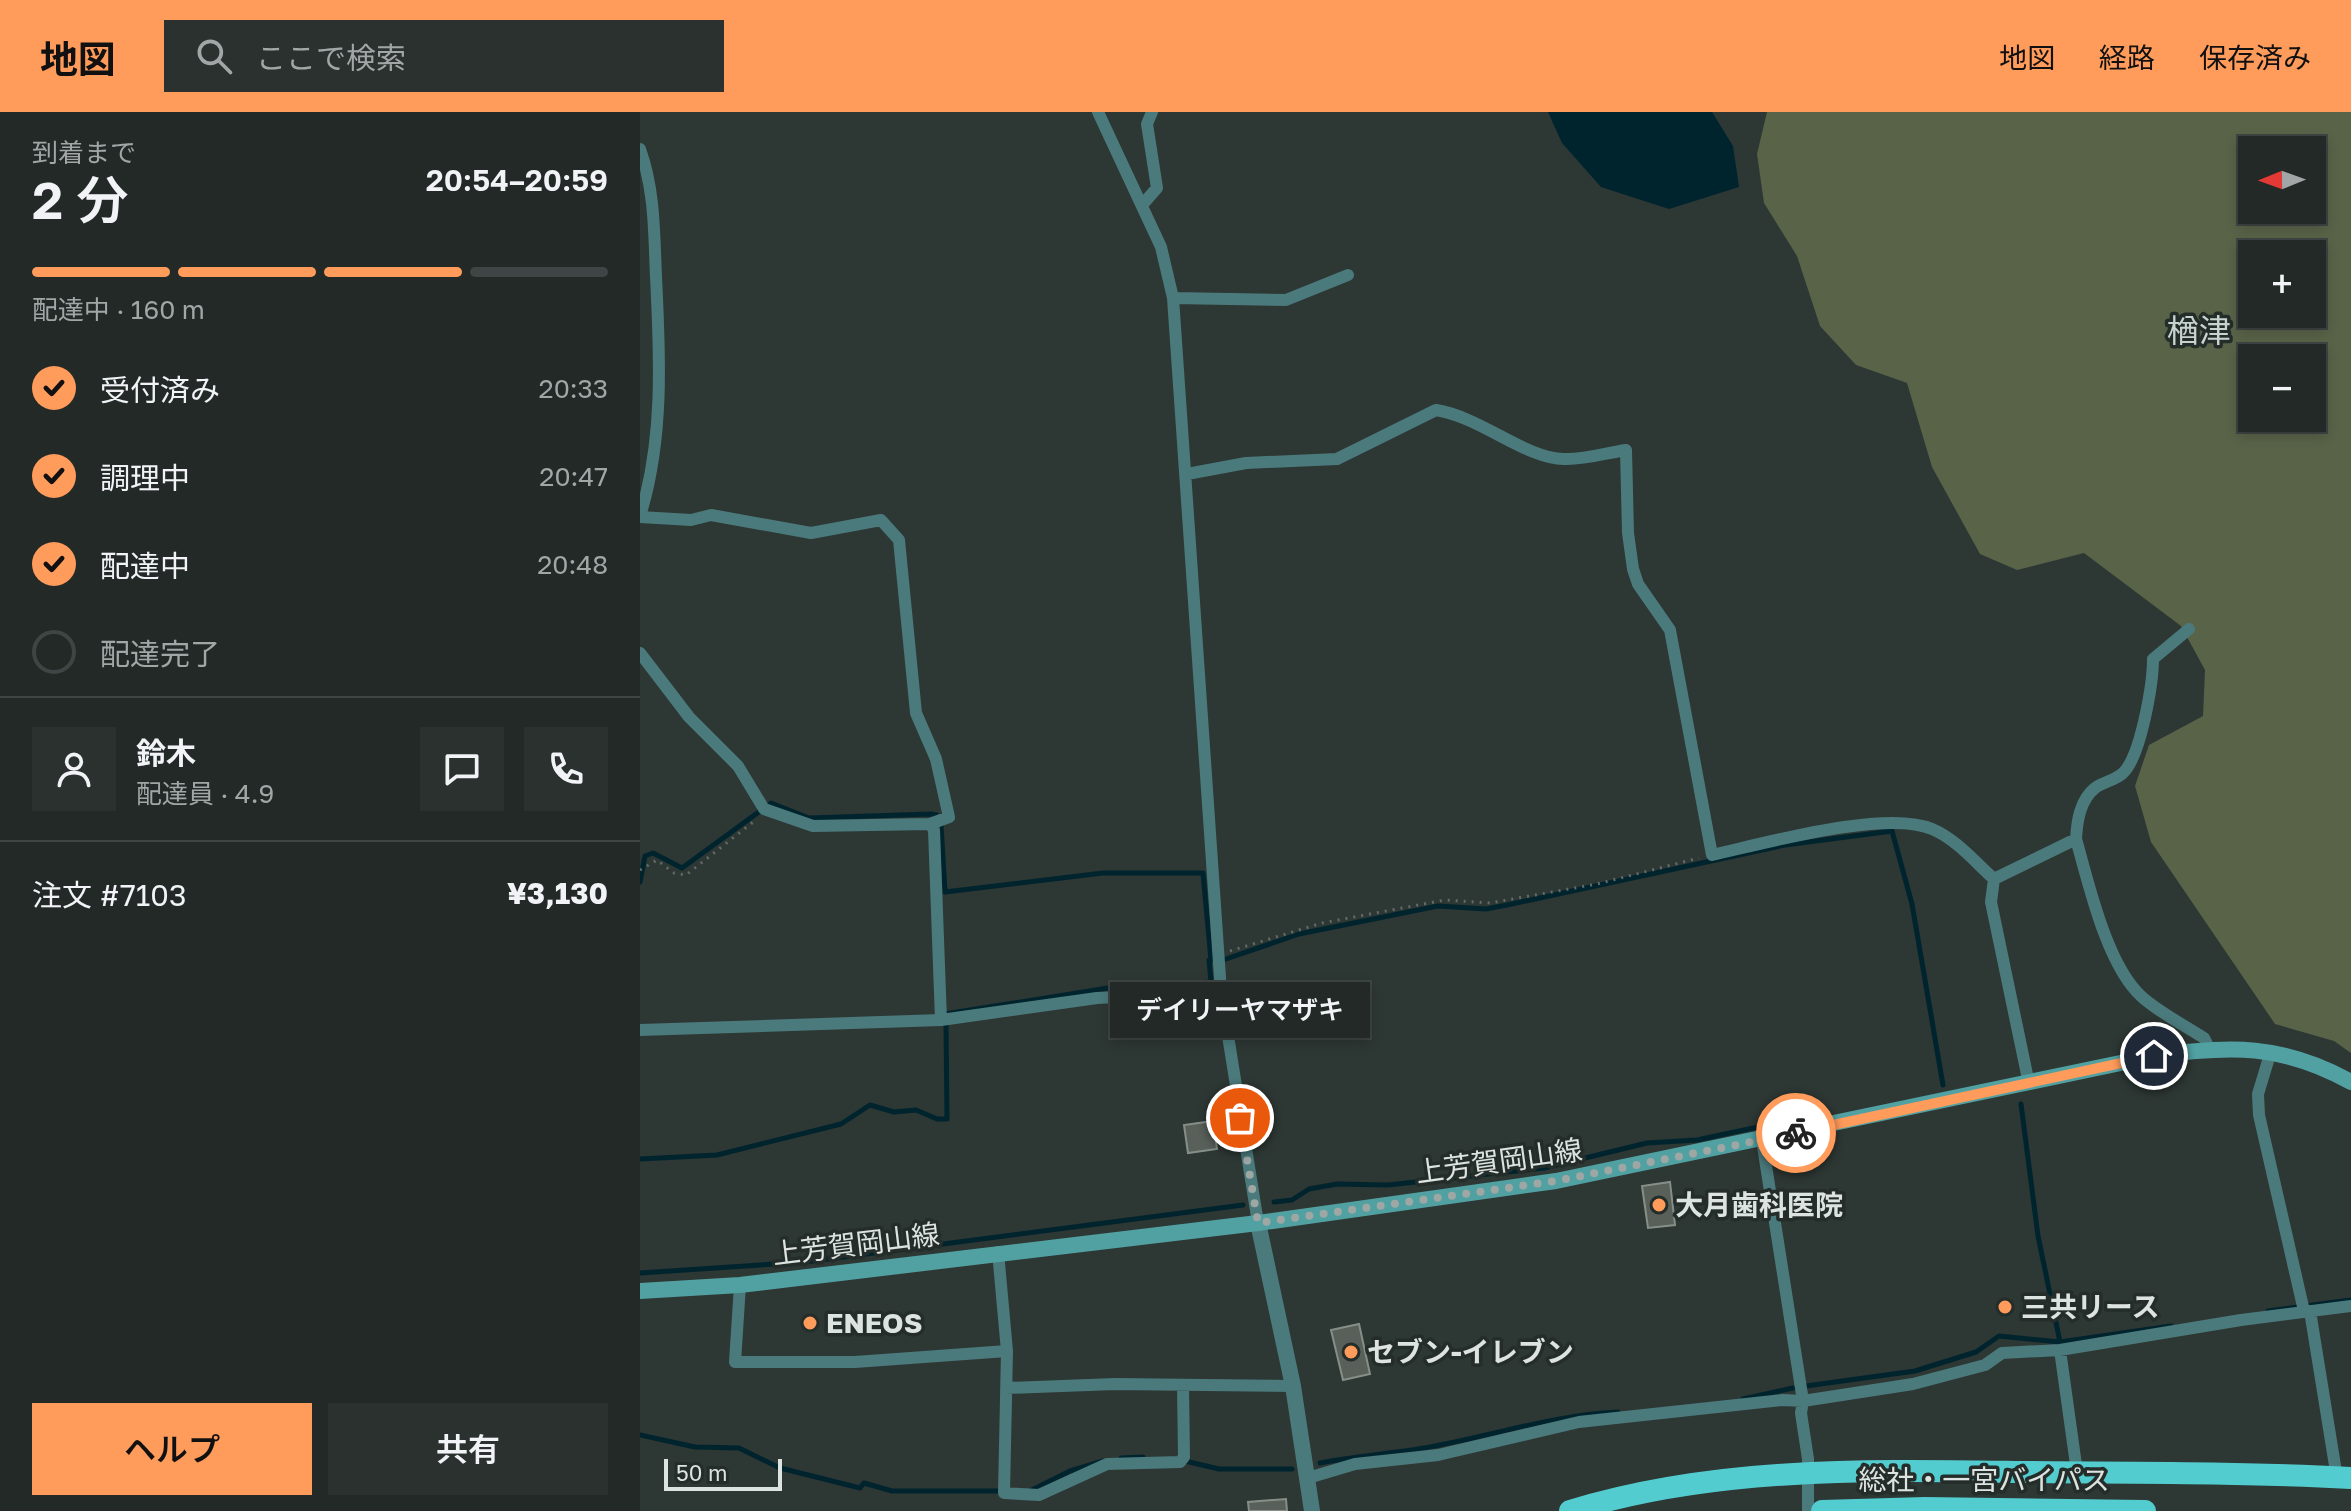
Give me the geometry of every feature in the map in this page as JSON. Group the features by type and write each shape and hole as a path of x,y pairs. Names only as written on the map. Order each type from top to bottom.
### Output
{"highway":[{"path":"1570,1511 1667,1488 1808,1473 2077,1472 2344,1478"},
{"name":"総社・一宮バイパス","path":"1822,1511 2145,1511"}],"main road":[{"name":"上芳賀岡山線","path":"640,1291 740,1285 1258,1223 1556,1181 2154,1056 2209,1048 2271,1051 2304,1059 2351,1082"}],"street":[{"path":"1098,112 1161,247 1173,298 1221,992 1258,1223 1293,1386 1312,1511"},
{"path":"1143,204 1157,188 1147,124 1152,112"},
{"path":"640,149 650,176 653,204 658,361 654,464 640,516 691,520 711,515 811,533 881,520 899,540 916,713 936,759 949,817 936,822 813,826 764,808 738,766 689,717 640,653"},
{"path":"1173,298 1286,300 1348,275"},
{"path":"1187,474 1246,463 1337,459 1436,410 1474,420 1541,455 1563,460 1626,450 1628,533 1633,569 1638,584 1670,630 1712,855 1813,833 1875,825 1910,825 1929,828 1950,839 1994,879"},
{"path":"2189,629 2153,659 2149,707 2132,758 2123,773 2094,788 2084,802 2076,839 2090,888 2126,978 2143,998 2204,1038 2209,1048"},
{"path":"936,822 941,1020"},
{"path":"1994,879 2076,839"},
{"path":"1994,879 1991,902 2029,1084"},
{"path":"640,1030 941,1020 1097,998 1221,992"},
{"path":"2271,1051 2258,1094 2259,1115 2344,1478"},
{"path":"1762,1140 1803,1401 1801,1413 1808,1473 1808,1511"},
{"path":"998,1252 1007,1351 1003,1492 1039,1495 1107,1464 1182,1460 1183,1385"},
{"path":"740,1285 735,1362 855,1362 1007,1351"},
{"path":"1308,1478 1355,1464 1438,1455 1579,1422 1783,1400 1803,1401 1913,1384 1985,1365 2002,1353 2060,1350 2305,1308 2351,1306"},
{"path":"2060,1350 2077,1472"},
{"path":"1007,1388 1293,1386"}],"path":[{"path":"643,867 657,860 674,873 686,875 764,808"},
{"path":"1219,955 1322,923 1445,900 1490,903 1597,884 1712,855"}],"green space":[{"path":"1767,112 2351,112 2351,1053 2334,1041 2275,1024 2151,842 2135,786 2149,745 2203,716 2205,670 2181,626 2084,553 2017,570 1980,554 1932,467 1907,383 1856,365 1820,326 1797,256 1764,203 1757,154"}],"water":[{"path":"1548,112 1712,112 1733,146 1739,187 1669,209 1601,187 1562,143"}],"building":[{"path":"1213,1121 1217,1149 1188,1153 1184,1125"},
{"name":"大月歯科医院","path":"1670,1182 1675,1225 1648,1228 1642,1186"},
{"name":"セブン-イレブン","path":"1359,1324 1370,1374 1343,1380 1331,1330"},
{"path":"1286,1499 1287,1511 1249,1511 1248,1502"}],"waterway":[{"path":"640,882 645,856 653,853 682,868 771,803 809,818 931,814 937,815 941,825 945,892 1103,873 1203,873 1211,960"},
{"path":"1226,959 1299,934 1438,906 1486,909 1785,845 1892,831 1912,904 1943,1085"},
{"path":"945,1014 1108,988 1211,982 1209,960"},
{"path":"640,1159 717,1155 841,1124 870,1105 894,1112 916,1110 937,1119 947,1119 946,1023"},
{"path":"2021,1104 2038,1236 2060,1342"},
{"path":"1274,1202 1292,1200 1309,1189 1337,1184 1388,1185 1544,1168 1647,1143 1697,1140 1823,1113"},
{"path":"640,1273 805,1262 1243,1205"},
{"path":"2268,1311 2351,1300"},
{"path":"1806,1386 1915,1371 1976,1352 1999,1336 2060,1342 2171,1326"},
{"path":"1743,1399 1793,1388"},
{"path":"1320,1463 1424,1448 1569,1417 1618,1412"},
{"path":"640,1435 695,1447 739,1448 780,1468 860,1488 864,1483 892,1491 1002,1491"},
{"path":"1121,1458 1143,1457"},
{"path":"1032,1490 1070,1471 1103,1461"},
{"path":"1185,1461 1219,1469 1292,1469"}],"way so far":[{"path":"1240,1118 1258,1223 1556,1181 1796,1133"}],"place":[{"name":"デイリーヤマザキ","path":"1240,1118"},
{"name":"大月歯科医院","path":"1659,1205"},
{"name":"三共リース","path":"2005,1307"},
{"name":"ENEOS","path":"810,1323"},
{"name":"セブン-イレブン","path":"1351,1352"}],"district":[{"name":"楢津","path":"2199,331"}],"route":[{"path":"1796,1133 2154,1056"}]}
